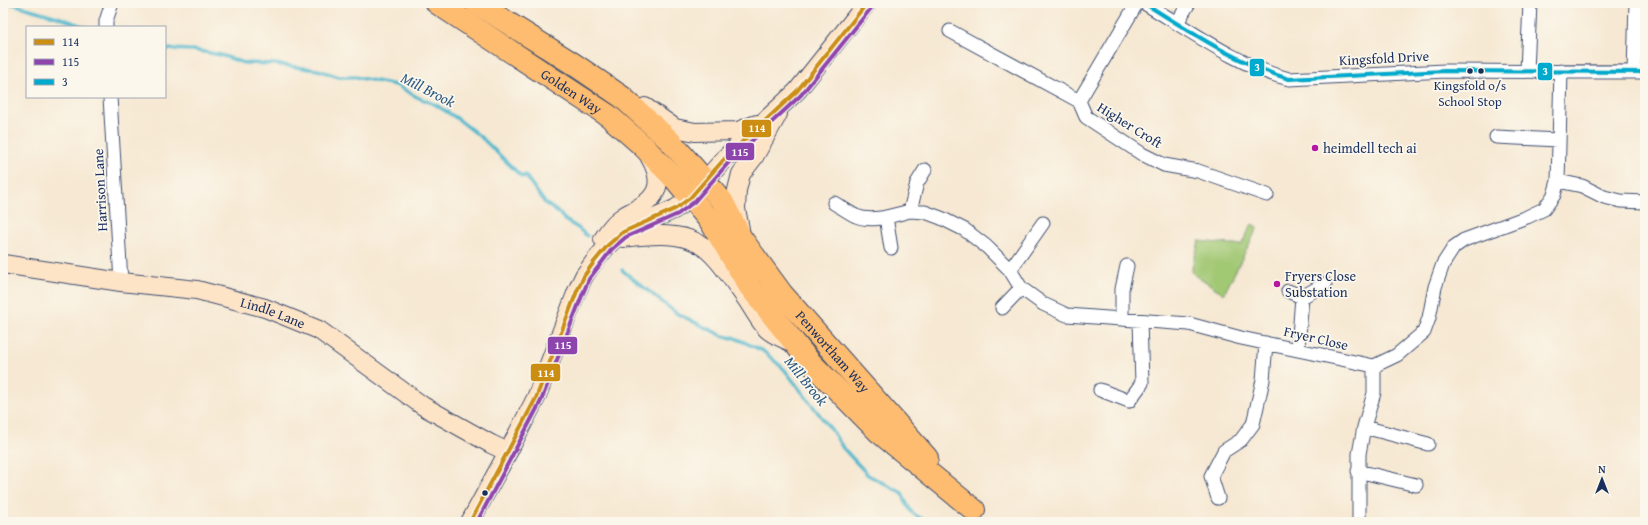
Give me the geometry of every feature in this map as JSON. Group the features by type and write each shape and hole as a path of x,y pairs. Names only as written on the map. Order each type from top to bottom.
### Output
{"highway":[{"name":"Golden Way","path":"438,3 499,45 603,112 643,146 675,179 690,198"},
{"name":"Golden Way","path":"476,3 572,63 622,98 670,141 706,182"},
{"name":"Penwortham Way","path":"706,182 722,201 741,238 782,294 980,516"},
{"name":"Penwortham Way","path":"690,198 711,222 750,288 809,361 879,432 980,516"}],"street":[{"path":"106,24 112,3"},
{"path":"470,522 536,398 577,291 584,276 594,262 608,244 624,232 675,209 690,198 706,182 726,157 763,121 798,91 867,3"},
{"path":"1079,102 1138,3"},
{"name":"Kingsfold Drive","path":"1144,3 1241,61 1270,74 1289,79 1445,71 1639,72"},
{"path":"1177,23 1189,3"},
{"path":"1527,71 1530,3"},
{"path":"1636,3 1639,72"},
{"name":"Higher Croft","path":"950,31 1079,102 1086,117 1142,154 1164,165 1198,171 1267,195"},
{"path":"539,43 565,52 587,64 675,128 695,132 718,133 738,131 763,121"},
{"path":"1359,522 1359,454 1364,427 1374,393 1374,366 1397,355 1424,332 1441,270 1454,247 1464,240 1527,217 1544,209 1554,195 1558,181 1561,71"},
{"name":"Harrison Lane","path":"110,98 121,282"},
{"path":"741,238 736,209 737,190 741,174 754,157 783,105"},
{"path":"1496,137 1558,140"},
{"path":"594,262 599,246 606,235 624,216 639,208 653,197 658,187 658,175 643,146"},
{"path":"834,203 858,217 886,217 910,211 917,183 925,170"},
{"path":"1558,181 1582,186 1604,197 1621,201 1645,202"},
{"name":"Fryer Close","path":"910,211 925,212 942,218 965,230 987,247 1010,270 1021,288 1049,307 1067,315 1189,324 1266,343 1374,366"},
{"path":"886,217 891,248"},
{"path":"1010,270 1043,223"},
{"path":"615,239 659,234 674,235 697,241 719,260 768,330 795,344"},
{"name":"Lindle Lane","path":"3,264 121,282 198,290 265,308 319,330 423,406 508,452"},
{"path":"1122,318 1122,289 1127,266"},
{"path":"1302,297 1325,284"},
{"path":"1002,308 1021,288"},
{"path":"1288,291 1302,297"},
{"path":"1298,349 1302,297"},
{"path":"1100,390 1129,401 1142,383 1140,320"},
{"path":"1218,498 1211,476 1224,451 1241,440 1253,424 1263,380 1266,343"},
{"path":"1364,427 1428,444"},
{"path":"1358,471 1416,485"}],"green space":[{"path":"1252,224 1258,227 1224,294 1191,272 1199,241 1241,245"}],"waterway":[{"name":"Mill Brook","path":"9,3 61,18 82,26"},
{"name":"Mill Brook","path":"166,49 193,50 221,55 244,63 275,64 318,70 339,77 355,77 396,85 417,97 436,105 458,119 482,138 519,174 523,177 525,175 545,203 587,236"},
{"name":"Mill Brook","path":"622,270 676,313 723,336 733,337 763,351 784,369 833,432 843,448 868,475 902,493 911,511 929,522"}],"transit line":[{"name":"114","path":"470,522 536,398 577,291 584,276 594,262 608,245 623,232 675,209 690,198 726,157 797,91 867,3"},
{"name":"3","path":"1144,3 1232,56 1289,79 1445,71 1645,72"},
{"name":"115","path":"477,522 541,401 589,279 612,249 626,237 678,214 694,202 730,161 801,95 872,7"}],"place":[{"name":"Kingsfold o/s School Stop","path":"1470,71"},
{"name":"heimdell tech ai","path":"1315,148"},
{"name":"Fryers Close Substation","path":"1277,284"}]}
